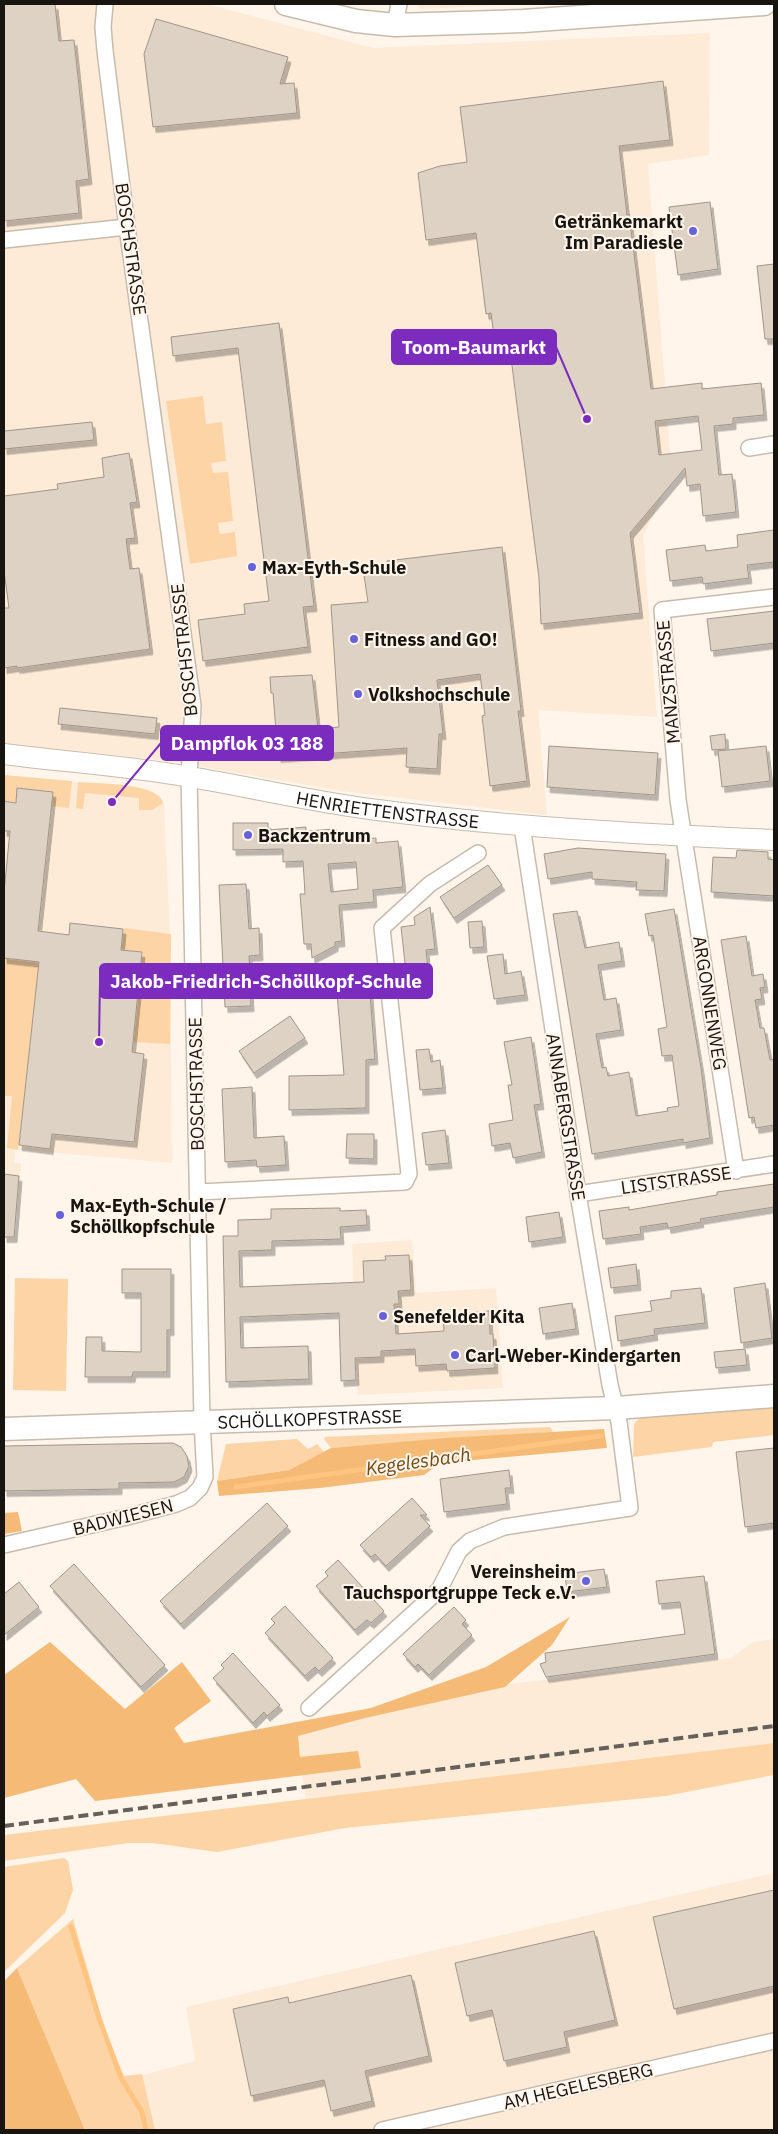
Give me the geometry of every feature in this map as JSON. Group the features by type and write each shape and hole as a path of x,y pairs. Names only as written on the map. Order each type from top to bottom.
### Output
{"main road":[{"path":"286,4 356,21 397,14 533,20 754,4"},
{"name":"SCHÖLLKOPFSTRASSE","path":"4,1429 616,1408 774,1396"}],"street":[{"name":"BOSCHSTRASSE","path":"105,4 103,27 105,51 127,227 193,706 189,776 202,1421"},
{"path":"4,240 127,227"},
{"path":"749,448 774,444"},
{"name":"MANZSTRASSE","path":"684,836 678,800 662,610 774,597"},
{"name":"HENRIETTENSTRASSE","path":"4,754 189,776 271,793 369,809 522,826 774,840"},
{"name":"ANNABERGSTRASSE","path":"522,826 578,1194 610,1385 616,1408"},
{"name":"ARGONNENWEG","path":"684,836 736,1171"},
{"path":"198,1192 405,1182 409,1174 382,928 430,884 478,853"},
{"name":"LISTSTRASSE","path":"578,1194 774,1164"},
{"path":"309,1708 439,1590 459,1551 470,1541 504,1527 630,1508 616,1408"},
{"name":"BADWIESEN","path":"4,1545 127,1517 176,1504 190,1498 200,1488 205,1477 202,1421"},
{"name":"AM HEGELESBERG","path":"382,2130 774,2041"}],"shaded area":[{"path":"4,4 207,4 373,48 710,33 709,155 648,164 672,478 643,536 657,717 538,710 547,815 341,791 170,761 4,743"},
{"path":"418,4 521,4 419,9"},
{"path":"203,396 206,424 222,422 226,461 211,463 213,473 228,472 233,521 218,523 220,534 235,532 237,556 190,564 166,401"},
{"path":"4,775 72,781 69,808 52,806 53,792 17,788 16,802 4,801"},
{"path":"4,776 147,789 160,796 164,803 170,934 172,1163 15,1149 14,1163 21,1163 17,1213 4,1212"},
{"path":"78,782 126,785 139,788 159,796 163,803 152,810 139,810 139,798 85,793 83,809 76,808"},
{"path":"124,928 171,934 170,1044 133,1042 143,952 121,950"},
{"path":"4,958 39,962 18,1150 7,1148 12,1096 4,1096"},
{"path":"412,1240 416,1293 496,1288 503,1388 358,1395 352,1244"},
{"path":"15,1278 68,1279 66,1391 13,1390"},
{"path":"774,1408 774,1435 713,1442 712,1447 633,1457 634,1425 637,1420 644,1417"},
{"path":"550,1427 553,1432 331,1448 324,1439 325,1437"},
{"path":"604,1429 607,1448 440,1463 424,1475 320,1488 219,1496 217,1481 289,1470 331,1448 446,1438"},
{"path":"297,1439 308,1449 317,1444 324,1452 289,1470 217,1481 226,1444"},
{"path":"18,1512 22,1531 4,1534 4,1513"},
{"path":"570,1617 552,1645 505,1687 365,1718 298,1736 300,1757 358,1751 361,1768 95,1801 76,1779 4,1798 4,1675 50,1642 125,1709 182,1662 211,1701 174,1728 184,1743 371,1708 486,1667"},
{"path":"774,1639 774,1743 306,1799 295,1729 502,1685 731,1658 753,1642"},
{"path":"774,1743 774,1775 666,1796 345,1828 217,1852 153,1843 129,1843 4,1861 4,1835"},
{"path":"64,1858 68,1861 73,1890 65,1913 4,1972 4,1867"},
{"path":"774,1873 774,2130 143,2130 132,2078 195,2061 186,2007"},
{"path":"73,1919 105,2030 124,2076 142,2074 155,2130 85,2130 17,1968"},
{"path":"17,1968 85,2130 4,2130 4,1981"}],"building":[{"path":"4,4 55,4 59,41 74,40 89,179 76,181 79,213 4,221"},
{"path":"156,19 288,57 280,84 294,83 297,113 153,127 144,54"},
{"path":"663,81 670,140 619,146 651,389 702,383 702,389 761,383 764,415 733,418 733,424 714,426 719,475 732,474 736,512 703,516 700,484 687,486 685,468 630,533 640,613 541,624 539,578 509,342 495,344 491,313 486,314 476,233 426,240 418,173 440,166 467,162 460,107","holes":["698,416 702,450 659,455 655,421"]},
{"path":"710,202 718,269 678,275 669,207"},
{"path":"774,264 774,339 765,339 757,266"},
{"path":"279,323 314,606 303,607 308,647 203,661 198,620 245,614 244,604 269,601 238,348 173,356 171,337"},
{"path":"92,422 94,440 4,449 4,431"},
{"path":"129,453 137,502 130,503 135,538 126,539 130,569 139,568 150,649 17,668 17,666 4,668 4,608 9,608 4,571 4,496 58,489 57,484 104,477 102,458"},
{"path":"774,530 774,562 747,565 749,578 703,584 702,577 670,581 666,550 705,545 706,551 738,547 737,535"},
{"path":"502,547 521,711 518,711 527,781 490,786 482,716 485,715 480,674 437,680 443,734 439,734 437,769 406,767 407,748 278,757 270,677 312,675 318,729 339,727 331,605 368,602 363,569 387,564 387,561"},
{"path":"774,611 774,643 711,651 707,619"},
{"path":"60,708 157,718 155,734 58,724"},
{"path":"725,734 726,749 712,750 710,736"},
{"path":"549,746 658,753 655,795 547,787"},
{"path":"766,746 770,781 722,787 718,751"},
{"path":"17,788 53,792 38,931 69,935 70,923 123,929 121,950 142,952 132,1052 144,1054 134,1142 52,1134 50,1149 19,1145 39,962 4,958 4,892 10,831 4,831 4,801 16,803"},
{"path":"233,823 268,823 268,830 306,827 306,831 336,829 337,841 376,838 376,843 398,841 403,887 373,890 374,902 339,905 342,941 335,942 335,946 312,958 311,944 304,944 300,894 305,894 303,861 283,862 283,849 233,850","holes":["356,862 358,889 331,892 328,864"]},
{"path":"578,848 666,854 664,891 636,890 637,882 592,879 592,872 548,879 544,854"},
{"path":"737,850 768,852 768,859 774,860 774,896 711,892 713,857 736,858"},
{"path":"488,865 502,885 454,918 440,897"},
{"path":"246,884 249,929 259,928 260,955 249,956 251,1006 225,1007 219,885"},
{"path":"430,907 435,949 426,950 428,969 406,972 401,927 415,925 414,917"},
{"path":"674,909 701,1068 710,1138 683,1143 683,1139 592,1154 553,914 577,911 585,948 619,942 622,961 598,965 604,1000 616,998 621,1030 596,1034 602,1068 606,1067 608,1076 629,1072 636,1116 668,1111 667,1108 679,1106 672,1055 662,1056 658,1029 667,1027 653,935 649,936 645,914"},
{"path":"482,921 484,947 470,948 468,922"},
{"path":"746,936 752,976 763,974 765,987 760,988 762,999 755,1000 760,1028 764,1028 770,1060 774,1059 774,1125 756,1128 754,1117 749,1118 721,940"},
{"path":"503,954 505,974 521,971 525,995 494,999 487,956"},
{"path":"368,967 375,1059 366,1060 366,1108 289,1110 289,1076 344,1075 335,970"},
{"path":"290,1016 305,1038 254,1073 239,1051"},
{"path":"531,1037 541,1104 534,1105 542,1152 513,1158 510,1143 492,1146 489,1124 513,1120 508,1085 512,1085 504,1042"},
{"path":"429,1049 431,1062 440,1060 443,1088 420,1090 416,1050"},
{"path":"252,1087 254,1138 284,1136 286,1165 257,1167 256,1160 225,1162 222,1089"},
{"path":"445,1130 449,1163 426,1165 422,1133"},
{"path":"347,1134 374,1134 374,1159 346,1158"},
{"path":"4,1174 19,1176 14,1237 4,1237"},
{"path":"774,1184 774,1207 700,1219 701,1222 668,1228 667,1223 640,1227 641,1234 603,1239 599,1211 629,1207 629,1210 717,1195 717,1192"},
{"path":"340,1208 340,1211 366,1210 367,1225 340,1227 341,1239 272,1241 272,1250 239,1251 240,1287 364,1282 363,1261 386,1260 385,1256 409,1255 411,1290 398,1291 399,1304 394,1304 396,1334 444,1331 443,1315 489,1311 490,1334 493,1334 495,1368 447,1371 446,1364 416,1366 415,1349 381,1351 381,1357 355,1358 356,1380 341,1381 339,1313 240,1317 241,1348 308,1346 309,1379 226,1382 223,1236 238,1236 238,1220 271,1219 271,1209"},
{"path":"559,1212 563,1237 529,1242 526,1217"},
{"path":"636,1264 638,1285 611,1288 608,1268"},
{"path":"122,1269 171,1269 171,1330 167,1330 167,1372 133,1372 132,1377 85,1377 86,1337 102,1337 102,1351 141,1352 141,1293 122,1293"},
{"path":"765,1283 772,1338 741,1343 734,1288"},
{"path":"701,1288 705,1323 654,1329 655,1335 618,1341 615,1316 652,1311 650,1301 671,1298 671,1291"},
{"path":"572,1303 576,1329 543,1334 539,1308"},
{"path":"745,1349 747,1365 716,1368 714,1352"},
{"path":"173,1443 181,1447 187,1456 189,1466 184,1477 174,1482 119,1483 119,1489 4,1491 4,1446"},
{"path":"774,1448 774,1523 745,1527 736,1452"},
{"path":"509,1470 511,1488 505,1488 507,1504 444,1512 440,1479"},
{"path":"412,1498 427,1515 420,1515 430,1526 386,1566 375,1554 371,1557 360,1545"},
{"path":"267,1503 288,1526 181,1624 160,1601"},
{"path":"338,1560 384,1611 371,1623 367,1620 355,1630 316,1586 328,1576 325,1572"},
{"path":"74,1564 165,1665 141,1687 50,1586"},
{"name":"Vereinsheim Tauchsportgruppe Teck e.V.","path":"604,1569 607,1587 567,1592 565,1574"},
{"path":"704,1576 715,1654 546,1677 540,1664 546,1662 545,1653 685,1634 680,1602 659,1604 656,1581"},
{"path":"19,1582 39,1607 4,1635 4,1594"},
{"path":"285,1606 333,1658 319,1671 315,1667 305,1676 265,1633 275,1623 271,1619"},
{"path":"454,1607 466,1620 462,1624 472,1635 429,1675 418,1664 415,1667 403,1654"},
{"path":"233,1653 280,1705 267,1716 264,1712 253,1723 213,1678 224,1668 221,1665"},
{"path":"774,1890 774,1986 674,2009 653,1917"},
{"path":"594,1931 615,2020 564,2032 567,2047 504,2061 492,2010 467,2016 455,1963"},
{"path":"411,1975 429,2056 365,2071 372,2101 331,2111 324,2080 251,2096 233,2009 288,1997 289,2003"}],"waterway":[{"name":"Kegelesbach","path":"236,1487 601,1436"},
{"path":"71,1927 99,2018 121,2078 142,2112 146,2130"}],"railway":[{"path":"4,1826 774,1726"}],"place":[{"name":"Getränkemarkt Im Paradiesle","path":"693,231"},
{"name":"Toom-Baumarkt","path":"587,419"},
{"name":"Max-Eyth-Schule","path":"252,567"},
{"name":"Fitness and GO!","path":"354,639"},
{"name":"Volkshochschule","path":"358,694"},
{"name":"Dampflok 03 188","path":"112,802"},
{"name":"Backzentrum","path":"248,835"},
{"name":"Jakob-Friedrich-Schöllkopf-Schule","path":"99,1042"},
{"name":"Max-Eyth-Schule / Schöllkopfschule","path":"60,1215"},
{"name":"Senefelder Kita","path":"383,1316"},
{"name":"Carl-Weber-Kindergarten","path":"455,1355"},
{"name":"Vereinsheim Tauchsportgruppe Teck e.V.","path":"586,1581"}]}
